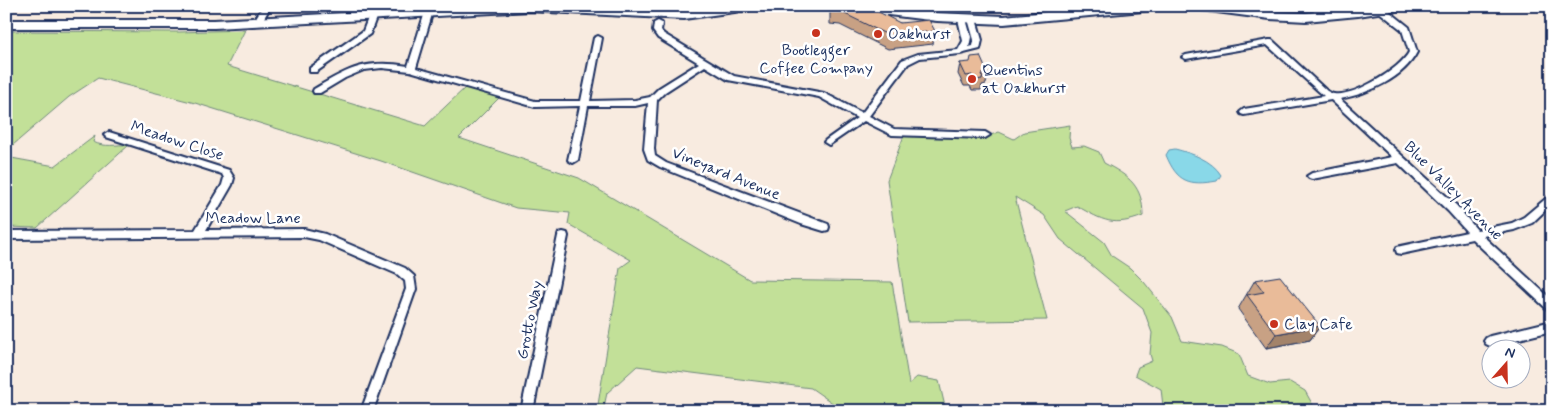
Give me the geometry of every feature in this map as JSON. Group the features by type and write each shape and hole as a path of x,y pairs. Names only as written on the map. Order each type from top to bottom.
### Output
{"main road":[{"path":"6,24 176,25 544,6 605,8 684,15 749,6"},
{"path":"848,6 967,19 1028,19 1153,6"},
{"path":"1201,6 1283,16 1323,16 1397,6"}],"street":[{"path":"258,21 267,6"},
{"path":"1313,6 1323,16"},
{"path":"1244,112 1359,92 1410,60 1413,47 1408,31 1381,9"},
{"path":"411,69 430,11"},
{"path":"314,70 366,32 373,15"},
{"path":"829,142 864,117 905,62 918,56 960,52 975,48 978,44 967,19"},
{"path":"658,23 657,31 661,36 736,79 821,95 894,133 985,135"},
{"path":"573,160 598,38"},
{"name":"Blue Valley Avenue","path":"1186,58 1269,42 1400,159 1452,208 1475,235 1552,307"},
{"path":"317,91 352,70 364,66 385,65 411,69 532,103 635,103 653,99 662,90 706,62"},
{"name":"Vineyard Avenue","path":"653,99 649,149 650,156 654,160 758,204 824,227"},
{"name":"Meadow Close","path":"109,135 226,172 229,178 227,185 198,234"},
{"path":"1312,176 1400,159"},
{"path":"1401,250 1524,223 1552,198"},
{"name":"Meadow Lane","path":"6,235 310,234 395,268 406,275 411,282 411,289 367,411"},
{"name":"Grotto Way","path":"527,411 563,236"},
{"path":"1494,340 1552,326"}],"green space":[{"path":"245,30 227,66 425,126 467,86 501,96 459,138 579,178 750,280 892,282 909,384 917,377 939,381 946,411 844,411 811,388 637,366 607,393 603,411 597,411 620,268 631,260 568,224 570,213 516,208 381,161 195,103 98,78 69,97 6,151 6,31 178,32"},
{"path":"1070,125 1069,138 1072,147 1084,146 1099,152 1104,163 1133,183 1140,197 1143,216 1116,222 1102,219 1077,206 1065,211 1104,242 1112,256 1130,268 1144,282 1172,317 1182,341 1222,347 1239,354 1248,376 1270,384 1290,382 1305,391 1314,407 1309,411 1160,411 1163,406 1161,389 1135,375 1138,367 1152,361 1150,354 1152,333 1143,308 1060,239 1044,215 1015,197 1047,320 908,322 887,180 905,133 991,135 999,132 1014,139 1024,132"},
{"path":"95,136 93,142 98,144 129,145 37,228 6,227 6,157 55,166"}],"water":[{"path":"1175,149 1207,161 1221,175 1217,181 1199,183 1185,180 1175,171 1166,155 1169,150"}],"building":[{"path":"831,6 856,6 856,13 867,6 900,23 929,20 935,31 890,36 841,12 831,11"},
{"path":"980,56 988,74 981,74 983,79 974,80 972,75 966,76 960,63 970,62 971,57"},
{"path":"1280,276 1320,326 1276,334 1247,295 1264,292 1255,280"}],"place":[{"name":"Bootlegger Coffee Company","path":"816,33"},
{"name":"Oakhurst","path":"878,34"},
{"name":"Quentins at Oakhurst","path":"972,79"},
{"name":"Clay Cafe","path":"1274,324"}]}
